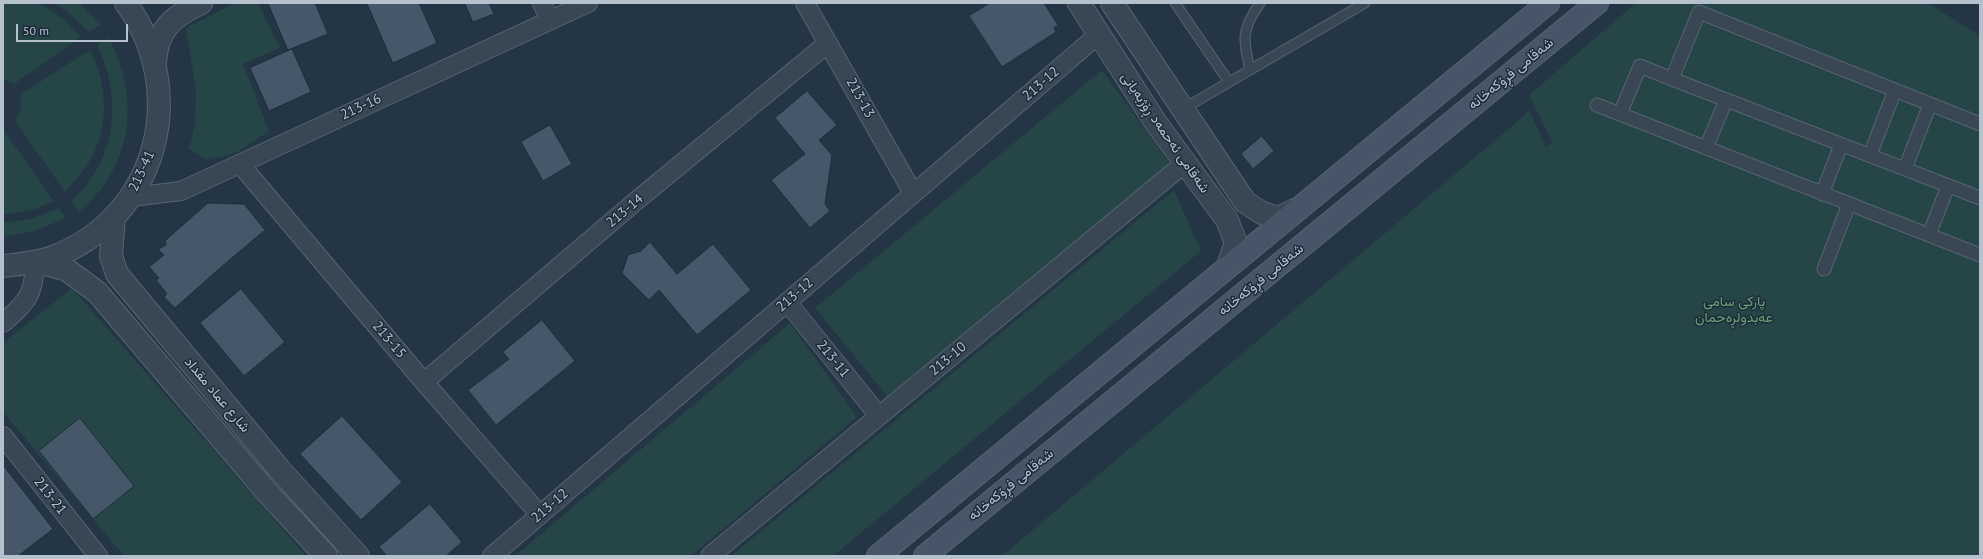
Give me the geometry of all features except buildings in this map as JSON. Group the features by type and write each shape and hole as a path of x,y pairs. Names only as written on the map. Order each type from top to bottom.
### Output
{"main road":[{"path":"878,556 1295,210 1548,3"},
{"name":"شەقامی فڕۆکەخانە","path":"924,556 1597,3"}],"street":[{"name":"213-41","path":"3,266 37,262 53,257 79,244 114,217 131,197 143,177 157,133 160,102 155,64 143,31 126,3"},
{"path":"155,64 156,46 164,30 176,18 201,3"},
{"path":"542,3 550,20"},
{"name":"213-16","path":"131,197 180,191 588,3"},
{"name":"213-13","path":"805,3 914,193"},
{"name":"شەقامی ئەحمەد ڕۆژبەیانی","path":"1079,3 1156,123 1229,225 1236,243 1228,266"},
{"name":"شەقامی ئەحمەد ڕۆژبەیانی","path":"1112,3 1245,202 1251,207 1279,218 1295,210"},
{"path":"1672,79 1699,12 1980,124"},
{"name":"213-12","path":"492,556 1098,34"},
{"name":"213-14","path":"424,382 636,201 828,43"},
{"path":"1620,114 1640,66 1980,198"},
{"path":"1870,155 1895,90"},
{"path":"1706,148 1726,100"},
{"path":"1905,169 1930,104"},
{"path":"1597,105 1980,255"},
{"path":"1822,194 1841,145"},
{"name":"213-10","path":"710,556 1185,163"},
{"name":"213-15","path":"240,164 424,382 540,514"},
{"path":"1929,235 1948,186"},
{"path":"1824,269 1849,204"},
{"path":"1229,225 1240,228 1243,227 1250,216 1251,207"},
{"name":"شارع عماد مقداد","path":"114,217 111,256 118,274 280,470 358,556"},
{"path":"3,323 28,298 34,284 37,262"},
{"name":"شارع عماد مقداد","path":"37,262 67,270 97,292 265,490 326,556"},
{"name":"213-11","path":"787,302 879,416"},
{"name":"213-21","path":"3,436 98,556"}],"lane":[{"path":"1175,3 1229,82"},
{"path":"1250,70 1245,48 1244,33 1250,18 1260,3"},
{"path":"1183,110 1365,3"}],"path":[{"path":"1980,540 1980,545"}],"green space":[{"path":"3,3 39,3 62,18 81,37 14,84 3,79"},
{"path":"54,3 79,3 101,24 89,32 70,14"},
{"path":"235,3 258,3 280,48 243,64 269,131 239,151 226,156 205,159 189,149 195,124 196,90 186,28"},
{"name":"پارکی سامی عەبدولڕەحمان","path":"1636,3 1928,3 1980,36 1980,556 1002,556 1518,121 1529,110 1546,147 1552,142 1529,95"},
{"path":"109,38 119,61 125,85 128,108 126,131 121,153 111,174 97,194 79,212 71,201 86,185 98,167 106,148 111,128 112,107 110,86 105,65 97,45"},
{"path":"90,50 96,64 103,92 103,122 95,150 88,164 65,192 15,121 21,110 21,94"},
{"path":"1102,70 1170,164 887,396 815,308"},
{"path":"3,130 54,201 35,209 3,215"},
{"path":"1174,190 1201,251 833,556 731,556"},
{"path":"59,208 66,218 35,231 3,237 3,223 30,219"},
{"path":"72,288 306,556 124,556 3,412 3,343"},
{"path":"790,323 857,417 691,556 515,556"}]}
